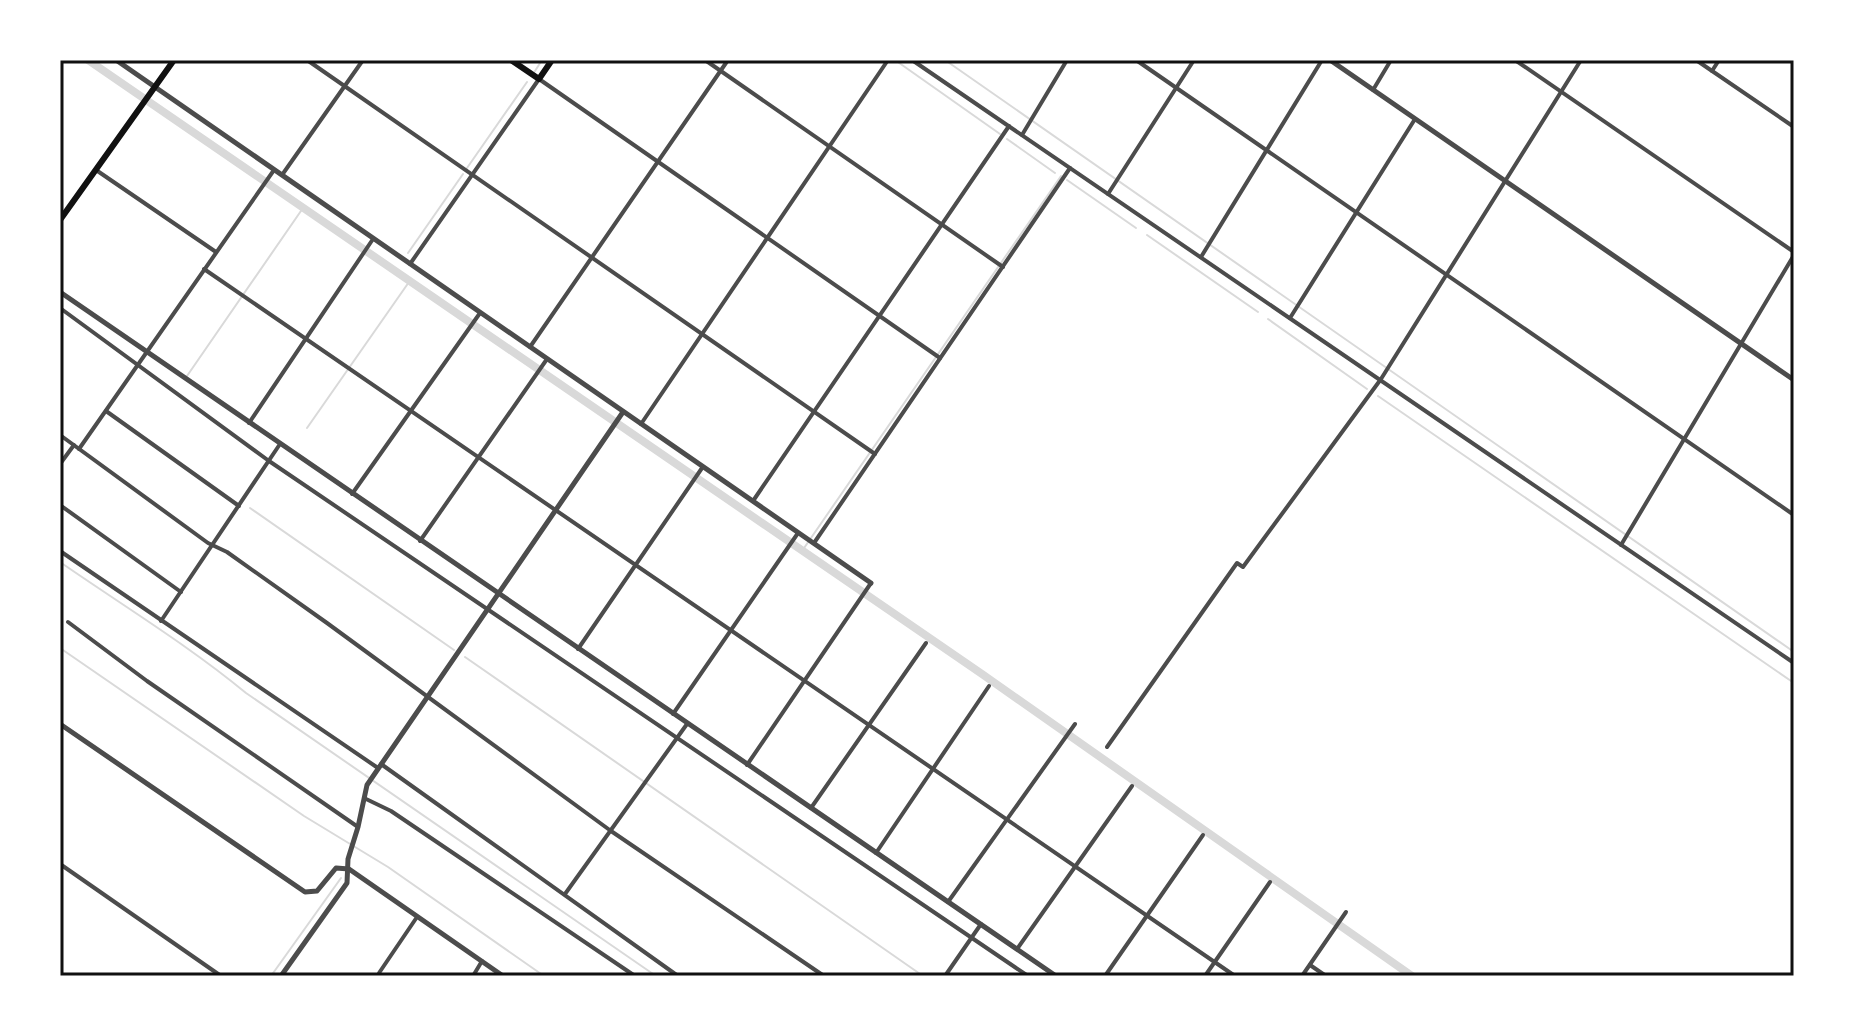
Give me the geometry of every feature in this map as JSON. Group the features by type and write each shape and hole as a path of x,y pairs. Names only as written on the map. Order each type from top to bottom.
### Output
{"main road":[{"path":"60,220 174,60"},
{"path":"511,60 539,79 552,60"}],"street":[{"path":"116,60 410,264 478,315 530,347 545,362 641,424 871,583 747,765"},
{"path":"307,60 875,454"},
{"path":"282,175 363,60"},
{"path":"705,60 1003,267"},
{"path":"530,347 728,60"},
{"path":"641,424 888,60"},
{"path":"912,60 1108,194 1203,254 1290,318 1382,377 1794,663"},
{"path":"1022,135 1067,60"},
{"path":"1136,60 1794,515"},
{"path":"1108,194 1194,60"},
{"path":"1203,254 1322,60"},
{"path":"1330,60 1794,380"},
{"path":"1373,90 1391,60"},
{"path":"1515,60 1794,254 1621,545"},
{"path":"1107,747 1237,563 1243,567 1382,377 1581,60"},
{"path":"1696,60 1794,127"},
{"path":"1712,71 1719,60"},
{"path":"410,264 539,79 940,358"},
{"path":"1290,318 1415,119"},
{"path":"753,501 1009,126"},
{"path":"814,543 1070,168"},
{"path":"96,170 216,252"},
{"path":"60,464 106,411 274,170"},
{"path":"249,423 374,239"},
{"path":"204,269 1235,976"},
{"path":"60,292 1056,976"},
{"path":"60,308 269,461 1028,976"},
{"path":"352,494 478,315"},
{"path":"420,541 545,362"},
{"path":"106,411 239,506"},
{"path":"284,975 347,883 349,855 367,785 623,412"},
{"path":"60,435 212,546 227,552 428,696 611,831 824,976"},
{"path":"161,621 280,444"},
{"path":"578,649 702,468"},
{"path":"60,505 181,592"},
{"path":"673,714 798,533"},
{"path":"60,551 379,766 678,976"},
{"path":"68,622 147,681 358,827"},
{"path":"811,808 926,643"},
{"path":"876,853 989,686"},
{"path":"60,724 305,892 317,891 336,868 349,869 503,976"},
{"path":"564,895 687,724"},
{"path":"948,902 1075,724"},
{"path":"1017,949 1132,786"},
{"path":"364,798 391,811 635,976"},
{"path":"1105,976 1203,835"},
{"path":"60,864 221,976"},
{"path":"1205,976 1270,882"},
{"path":"1302,976 1344,914"},
{"path":"379,973 417,917"},
{"path":"945,976 981,924"},
{"path":"473,976 482,961"},
{"path":"1310,965 1326,976"}],"waterway":[{"path":"88,60 982,674 1412,976"},
{"path":"535,71 542,60"},
{"path":"895,60 1000,134"},
{"path":"945,60 1794,652"},
{"path":"467,168 527,82"},
{"path":"1007,139 1055,173"},
{"path":"408,253 463,174"},
{"path":"802,551 1061,176"},
{"path":"1067,180 1136,228"},
{"path":"187,376 303,208"},
{"path":"1147,235 1258,312"},
{"path":"307,428 409,282"},
{"path":"1268,319 1367,389"},
{"path":"1378,396 1794,683"},
{"path":"250,508 454,650"},
{"path":"60,562 656,976"},
{"path":"60,648 304,816 388,867 544,976"},
{"path":"465,657 923,976"},
{"path":"271,976 341,878"}]}
